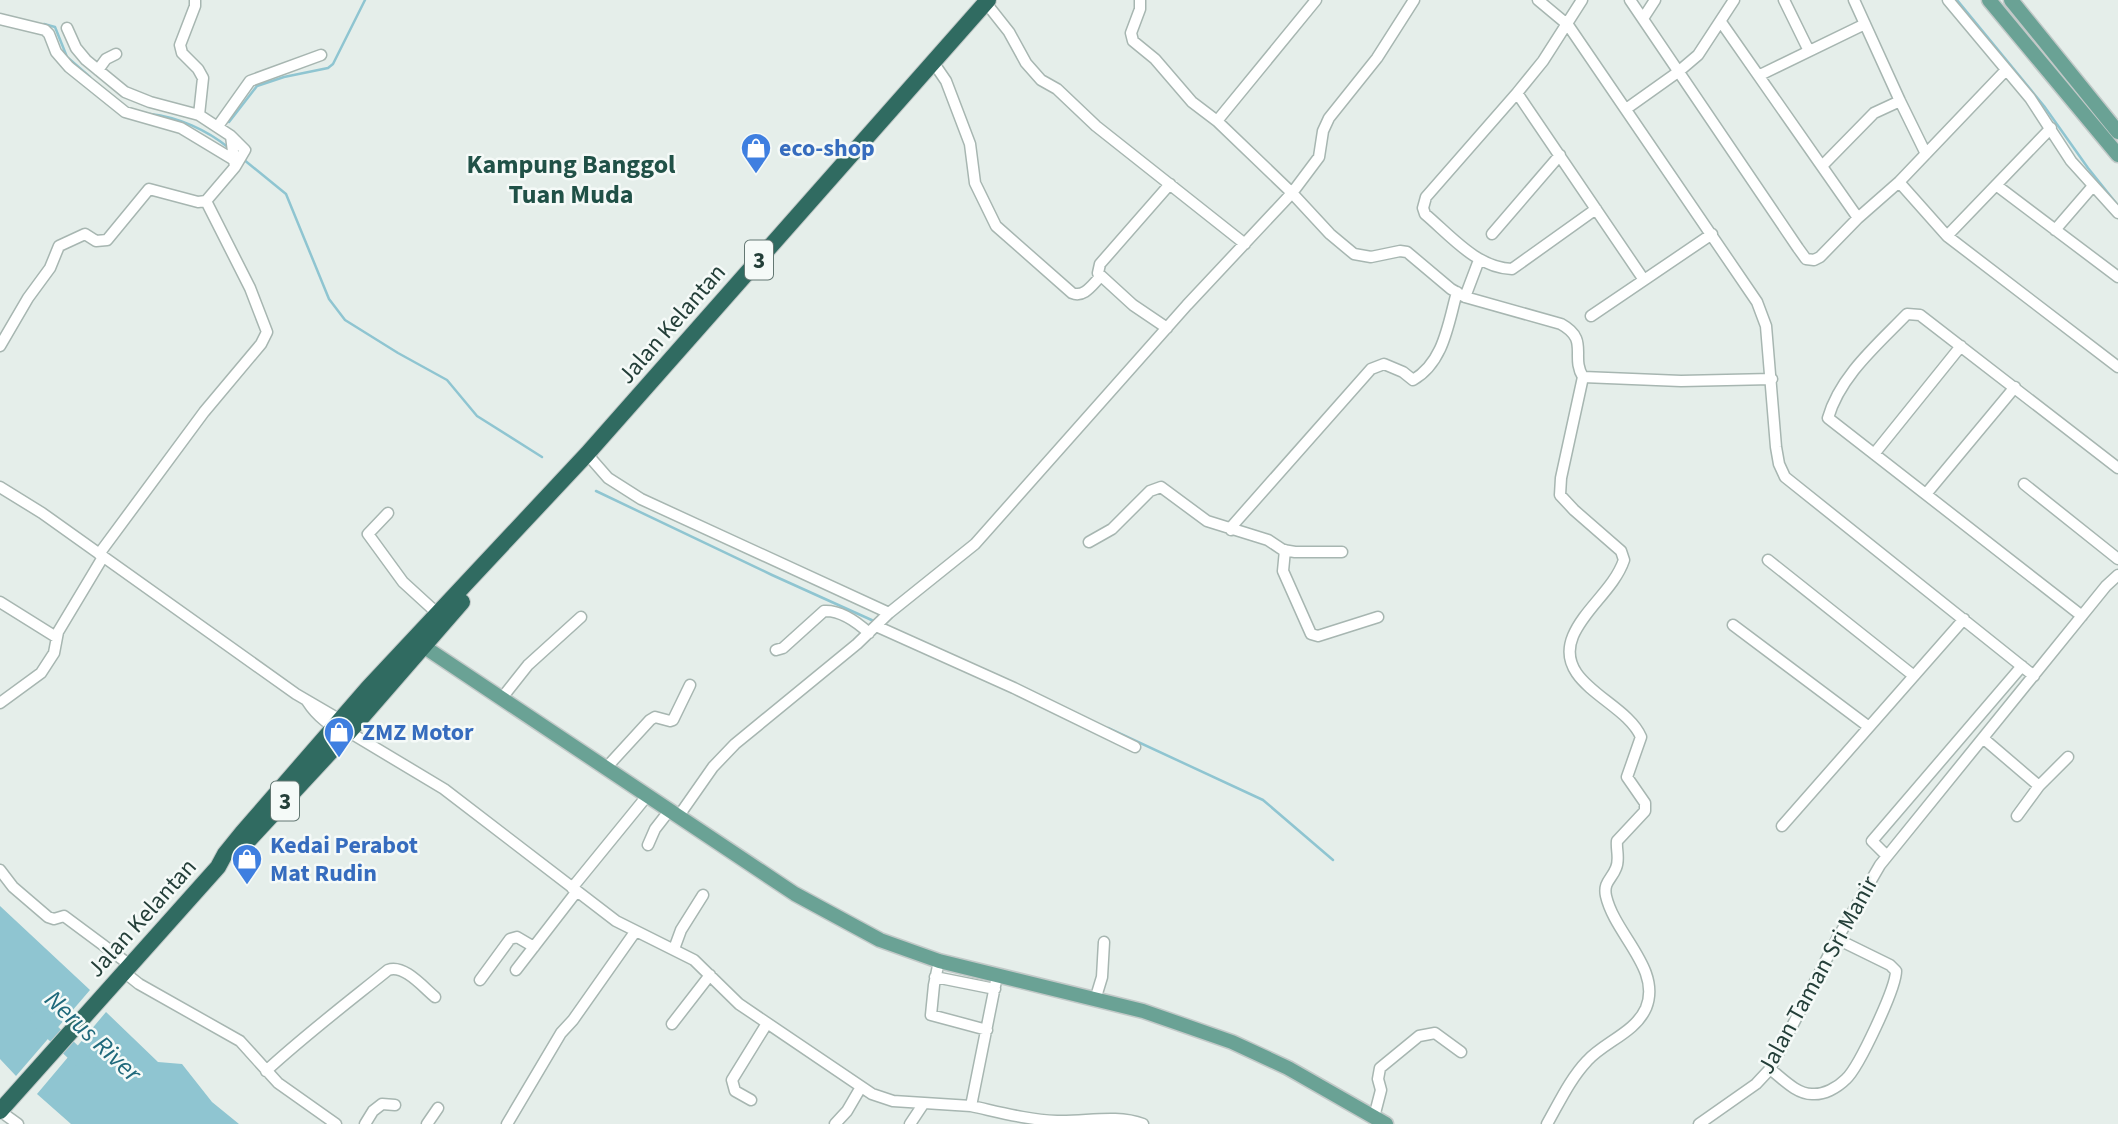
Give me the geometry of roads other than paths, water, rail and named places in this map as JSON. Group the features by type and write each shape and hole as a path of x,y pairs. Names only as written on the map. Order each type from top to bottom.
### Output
{"highway":[{"name":"Jalan Kelantan","path":"419,643 438,614 587,454 987,2"},
{"name":"Jalan Kelantan","path":"0,1111 218,867 231,859 341,726 503,555 528,519"}],"main road":[{"path":"1989,0 2118,155"},
{"path":"2011,0 2118,132"},
{"path":"419,643 820,909 880,940 996,983 1095,1000 1155,1015 1231,1042 1289,1068 1380,1121"}],"street":[{"path":"195,0 180,45 182,53 198,69 202,78 199,115"},
{"path":"1140,0 1140,9 1131,33 1133,41 1155,59 1192,102 1217,121 1292,193 1330,234 1354,254 1371,257 1407,252 1461,294 1561,324 1573,330 1577,341 1580,372 1583,377 1561,478 1560,495 1621,551 1624,559 1620,570 1578,627 1571,643 1570,656 1572,666 1582,679 1629,720 1641,737 1627,777 1645,803 1645,811 1617,841 1616,868 1608,880 1605,893 1620,930 1644,965 1650,986 1647,1005 1639,1018 1588,1059 1573,1078 1547,1124"},
{"path":"1217,121 1316,0"},
{"path":"648,845 654,829 674,814 729,750 975,544 1167,328 1292,193 1319,157 1323,131 1329,118 1377,58 1414,0"},
{"path":"1538,0 1568,25 1757,302 1766,326 1776,447 1785,477 2034,676"},
{"path":"1582,0 1568,25 1517,93 1426,197 1423,208 1425,214 1479,260 1500,268 1512,269 1596,209"},
{"path":"1630,0 1806,259 1814,260 1820,257 1858,218 1899,182 2006,70"},
{"path":"1644,17 1655,0"},
{"path":"1626,109 1698,55 1734,0"},
{"path":"1784,0 1809,51"},
{"path":"1854,0 1926,154"},
{"path":"1948,0 2006,70 2071,161 2118,213"},
{"path":"987,2 1009,32 1026,63 1041,80 1057,89 1096,126 1245,244"},
{"path":"0,19 45,30 56,52 69,67 125,112 181,128 236,153"},
{"path":"1721,22 1858,218"},
{"path":"1760,75 1865,24"},
{"path":"67,28 76,48 98,70 130,95 199,115 218,126 236,153"},
{"path":"98,70 106,59 116,54"},
{"path":"218,126 250,81 321,55"},
{"path":"933,62 946,81 970,144 975,183 996,226 1029,258 1075,295 1084,293 1100,277"},
{"path":"1517,93 1644,280"},
{"path":"1823,165 1874,113 1900,102"},
{"path":"1947,236 2050,128"},
{"path":"206,201 236,153"},
{"path":"1492,234 1560,155"},
{"path":"1899,182 1947,236 2118,367"},
{"path":"1167,328 1133,305 1098,273 1100,264 1170,184"},
{"path":"1996,185 2118,277"},
{"path":"2055,230 2092,186"},
{"path":"1,340 50,268 59,246 85,234 96,241 107,240 149,189 198,202 206,201"},
{"path":"0,704 41,673 54,653 56,637 101,555 204,412 266,337 265,326 250,288 206,201"},
{"path":"1591,316 1712,234"},
{"path":"1231,530 1371,369 1384,364 1403,372 1413,380 1425,372 1442,346 1461,294 1479,260"},
{"path":"2082,616 1828,418 1833,399 1862,361 1907,314 1920,316 2118,468"},
{"path":"1874,454 1961,346"},
{"path":"1583,377 1681,381 1772,379"},
{"path":"1926,494 2015,387"},
{"path":"587,454 607,478 641,499 879,623 1135,747"},
{"path":"2024,484 2118,559"},
{"path":"0,487 307,701 317,704 341,726 444,789 616,921 694,960 733,999 766,1025 882,1099 971,1106 1061,1123 1121,1119 1143,1124"},
{"path":"1088,542 1112,529 1150,491 1160,487 1207,521 1268,540 1285,550 1342,552"},
{"path":"388,513 368,534 403,582 438,614"},
{"path":"1285,550 1283,571 1311,634 1318,636 1378,617"},
{"path":"1768,560 1914,676"},
{"name":"Jalan Taman Sri Manir","path":"1699,1124 1756,1084 1770,1069 1837,939 1887,856 2118,575"},
{"path":"0,602 56,637"},
{"path":"776,650 783,648 824,611 833,610 858,623 879,623"},
{"path":"501,699 528,665 581,617"},
{"path":"1782,826 1964,619"},
{"path":"1733,625 1869,727"},
{"path":"1887,856 1872,841 2022,666"},
{"path":"606,768 650,720 655,717 673,720 690,685"},
{"path":"1984,739 2039,786"},
{"path":"2017,816 2039,786 2068,757"},
{"path":"516,970 647,796"},
{"path":"0,870 13,887 48,917 54,919 64,916 127,969 139,984 240,1041 278,1083 336,1124"},
{"path":"674,949 681,930 703,895"},
{"path":"507,1124 561,1033 635,932"},
{"path":"480,980 510,939 517,937 534,947"},
{"path":"1770,1069 1798,1091 1810,1095 1832,1089 1852,1073 1894,984 1896,971 1891,965 1837,939"},
{"path":"1095,1000 1102,977 1104,942"},
{"path":"939,961 931,1015 986,1030"},
{"path":"266,1071 301,1038 388,970 402,970 435,997"},
{"path":"672,1024 710,975"},
{"path":"935,976 996,983 971,1106"},
{"path":"751,1100 734,1091 732,1080 766,1025"},
{"path":"1380,1121 1380,1068 1419,1036 1427,1033 1440,1035 1450,1046 1461,1052"},
{"path":"835,1124 847,1111 861,1087"},
{"path":"910,1124 924,1103"},
{"path":"365,1124 373,1111 382,1104 395,1105"},
{"path":"427,1124 438,1108"},
{"path":"0,1111 18,1124"}],"water":[{"path":"0,906 90,990 16,1076 0,1059"},
{"path":"106,1012 158,1062 182,1064 212,1102 239,1124 71,1124 37,1094"}],"waterway":[{"path":"229,122 257,86 328,68 333,64 365,0"},
{"path":"1957,0 2044,106 2116,203"},
{"path":"44,24 55,27 67,57 90,77"},
{"path":"150,114 192,125 229,148"},
{"path":"243,159 286,194 329,299 345,320 447,380 477,416 542,457"},
{"path":"596,491 876,622"},
{"path":"1108,728 1263,800 1333,860"},
{"name":"Nerus River","path":"38,1019 88,1066"}],"place":[{"name":"eco-shop","path":"756,175"},
{"name":"ZMZ Motor","path":"339,759"},
{"name":"Kedai Perabot Mat Rudin","path":"247,886"}],"district":[{"name":"Kampung Banggol Tuan Muda","path":"571,179"}]}
